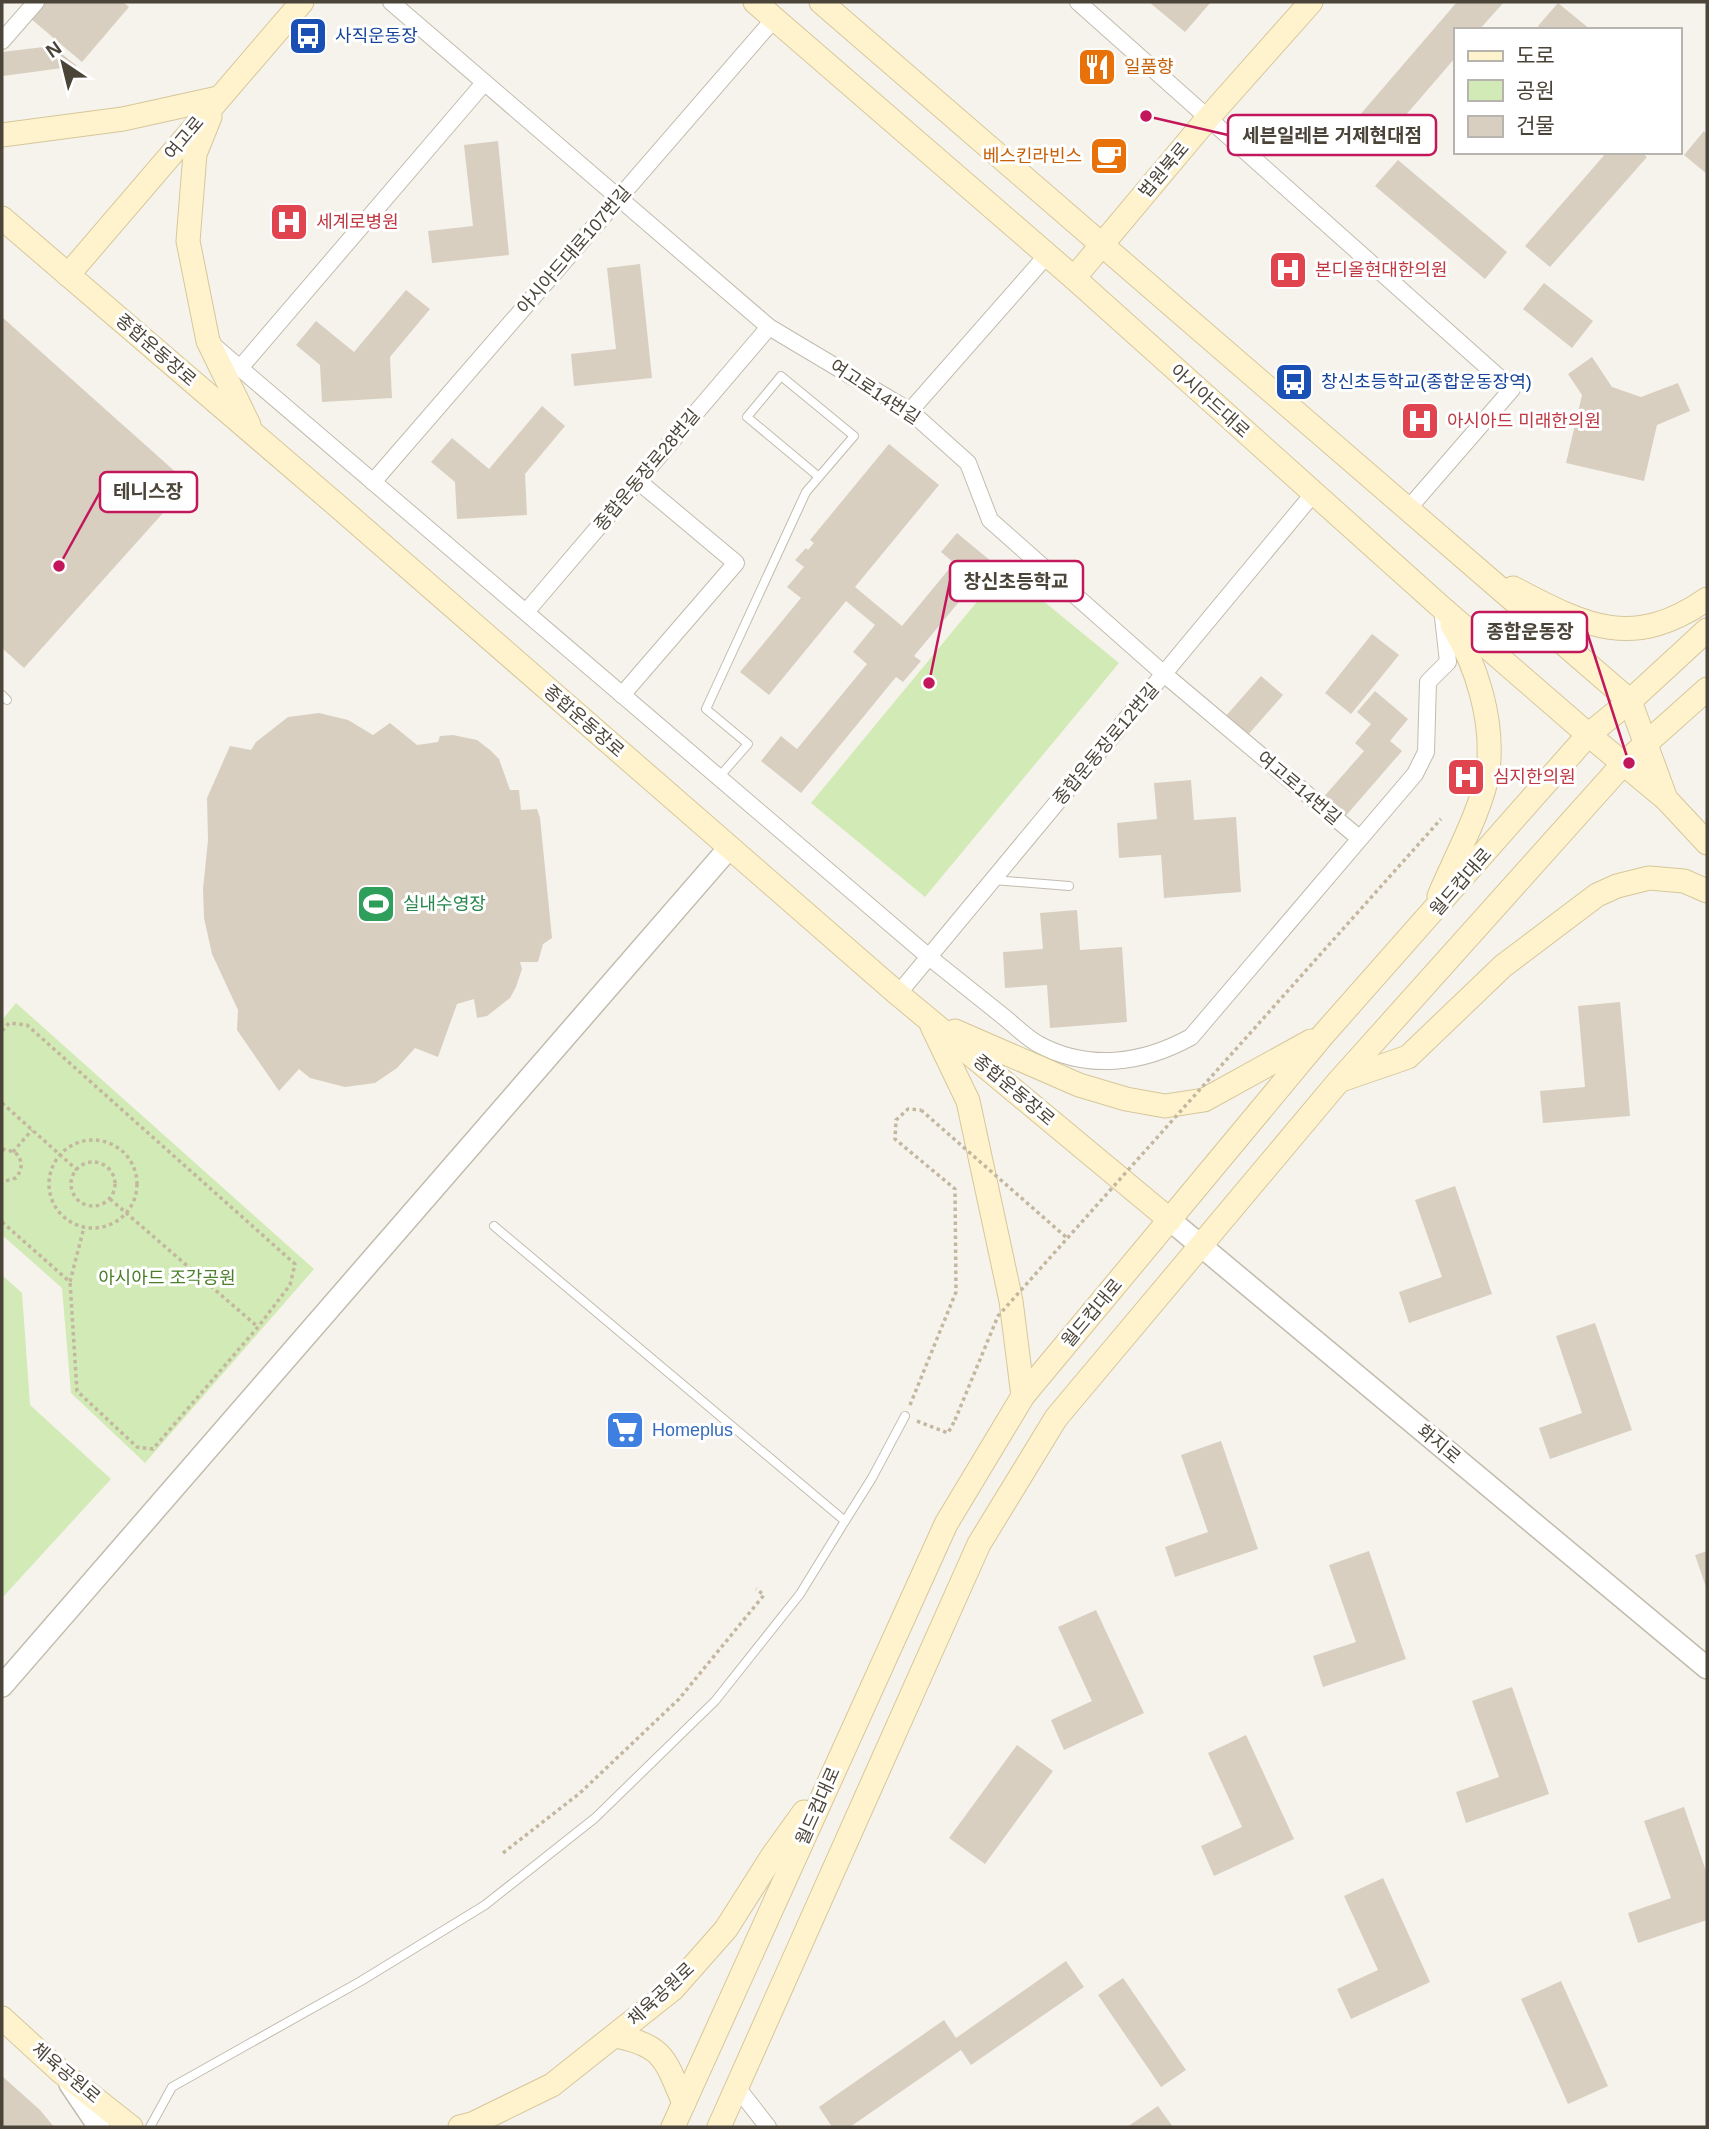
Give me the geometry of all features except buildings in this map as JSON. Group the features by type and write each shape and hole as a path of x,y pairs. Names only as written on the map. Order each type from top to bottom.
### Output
{"main road":[{"name":"여고로","path":"68,275 302,2"},
{"name":"아시아드대로","path":"755,2 1074,278 1313,494 1588,736 1666,799 1707,843"},
{"name":"아시아드대로","path":"821,2 1100,246 1630,701 1666,799"},
{"name":"법원북로","path":"1074,278 1208,118 1311,2"},
{"path":"2,135 123,119 218,98"},
{"path":"218,98 195,153 188,241 208,341 252,432"},
{"name":"종합운동장로","path":"2,218 898,994 1170,1220"},
{"path":"1478,569 1574,619 1612,629 1637,630 1663,624 1707,599"},
{"path":"1430,917 1480,799 1488,771 1487,725 1474,665 1441,607"},
{"name":"월드컵대로","path":"673,2127 946,1524 1023,1396 1323,1035 1588,736 1707,630"},
{"path":"719,2127 979,1544 1056,1418 1338,1082 1623,764 1707,689"},
{"path":"1338,1082 1408,1057 1503,966 1597,895 1649,878 1684,881 1707,891"},
{"path":"929,1020 1079,1085 1126,1099 1165,1106 1203,1100 1323,1035"},
{"path":"929,1020 968,1101 1011,1301 1023,1396"},
{"name":"체육공원로","path":"460,2127 472,2124 552,2085 673,1989 726,1929 773,1855 834,1769"},
{"name":"체육공원로","path":"2,2018 60,2071 131,2127"},
{"path":"616,2036 642,2041 657,2051 668,2067 684,2103"}],"street":[{"path":"2,41 36,2"},
{"name":"여고로14번길","path":"391,2 769,327 910,411 968,463 990,520 1164,674 1359,838"},
{"path":"1078,2 1512,389 1408,509"},
{"name":"아시아드대로107번길","path":"373,482 774,19"},
{"path":"240,368 484,83"},
{"path":"910,411 1047,255"},
{"name":"종합운동장로28번길","path":"526,612 769,327"},
{"path":"208,341 929,957 1036,1043 1063,1055 1089,1062 1139,1058 1191,1037 1415,774 1426,752 1428,682 1448,662 1441,607"},
{"path":"622,695 736,563 638,481"},
{"name":"종합운동장로12번길","path":"898,994 1313,494"},
{"path":"2,1686 729,848"},
{"name":"화지로","path":"1170,1220 1707,1668"},
{"path":"60,2071 100,2127"},
{"path":"736,2086 768,2127"}],"lane":[{"path":"719,777 748,744 706,709 806,492 819,477 854,436 781,376 747,417 819,477"},
{"path":"993,880 1069,886"},
{"path":"494,1226 845,1521"},
{"path":"150,2127 172,2087 361,1981 485,1905 595,1818 715,1701 800,1594 872,1478 905,1416"}],"path":[{"path":"1067,1238 921,1110 908,1109 896,1120 895,1139 955,1189 956,1292 905,1416 948,1433 998,1316 1441,819"},
{"path":"2,1031 9,1023 27,1025 295,1264 290,1285 258,1327 153,1449 137,1447 77,1391 70,1282 84,1227"},
{"path":"2,1103 77,1170"},
{"path":"13,1152 32,1130"},
{"path":"92,1140 107,1142 120,1148 130,1159 137,1179 134,1200 127,1213 102,1228 73,1224 61,1215 53,1203 49,1189 50,1174 61,1155 78,1143 92,1140"},
{"path":"2,1149 13,1152 21,1162 19,1173 11,1181 2,1182"},
{"path":"94,1162 108,1168 115,1180 110,1199 96,1206 89,1206 76,1199 71,1185 77,1170 94,1162"},
{"path":"110,1199 258,1327"},
{"path":"2,1222 70,1282"},
{"path":"503,1853 580,1793 679,1699 764,1595 756,1589"}],"green space":[{"path":"1004,569 1119,663 925,897 811,803"},
{"name":"아시아드 조각공원","path":"16,1003 314,1269 145,1463 71,1393 62,1288 2,1235 2,1020"},
{"path":"2,1275 22,1293 30,1405 111,1479 2,1598"}],"place":[{"name":"사직운동장","path":"308,36"},
{"name":"일품향","path":"1097,67"},
{"name":"세븐일레븐 거제현대점","path":"1146,116"},
{"name":"베스킨라빈스","path":"1109,156"},
{"name":"세계로병원","path":"289,222"},
{"name":"본디올현대한의원","path":"1288,270"},
{"name":"창신초등학교(종합운동장역)","path":"1294,382"},
{"name":"아시아드 미래한의원","path":"1420,421"},
{"name":"테니스장","path":"59,566"},
{"name":"창신초등학교","path":"929,683"},
{"name":"종합운동장","path":"1629,763"},
{"name":"심지한의원","path":"1466,777"},
{"name":"실내수영장","path":"376,904"},
{"name":"Homeplus","path":"625,1430"}]}
